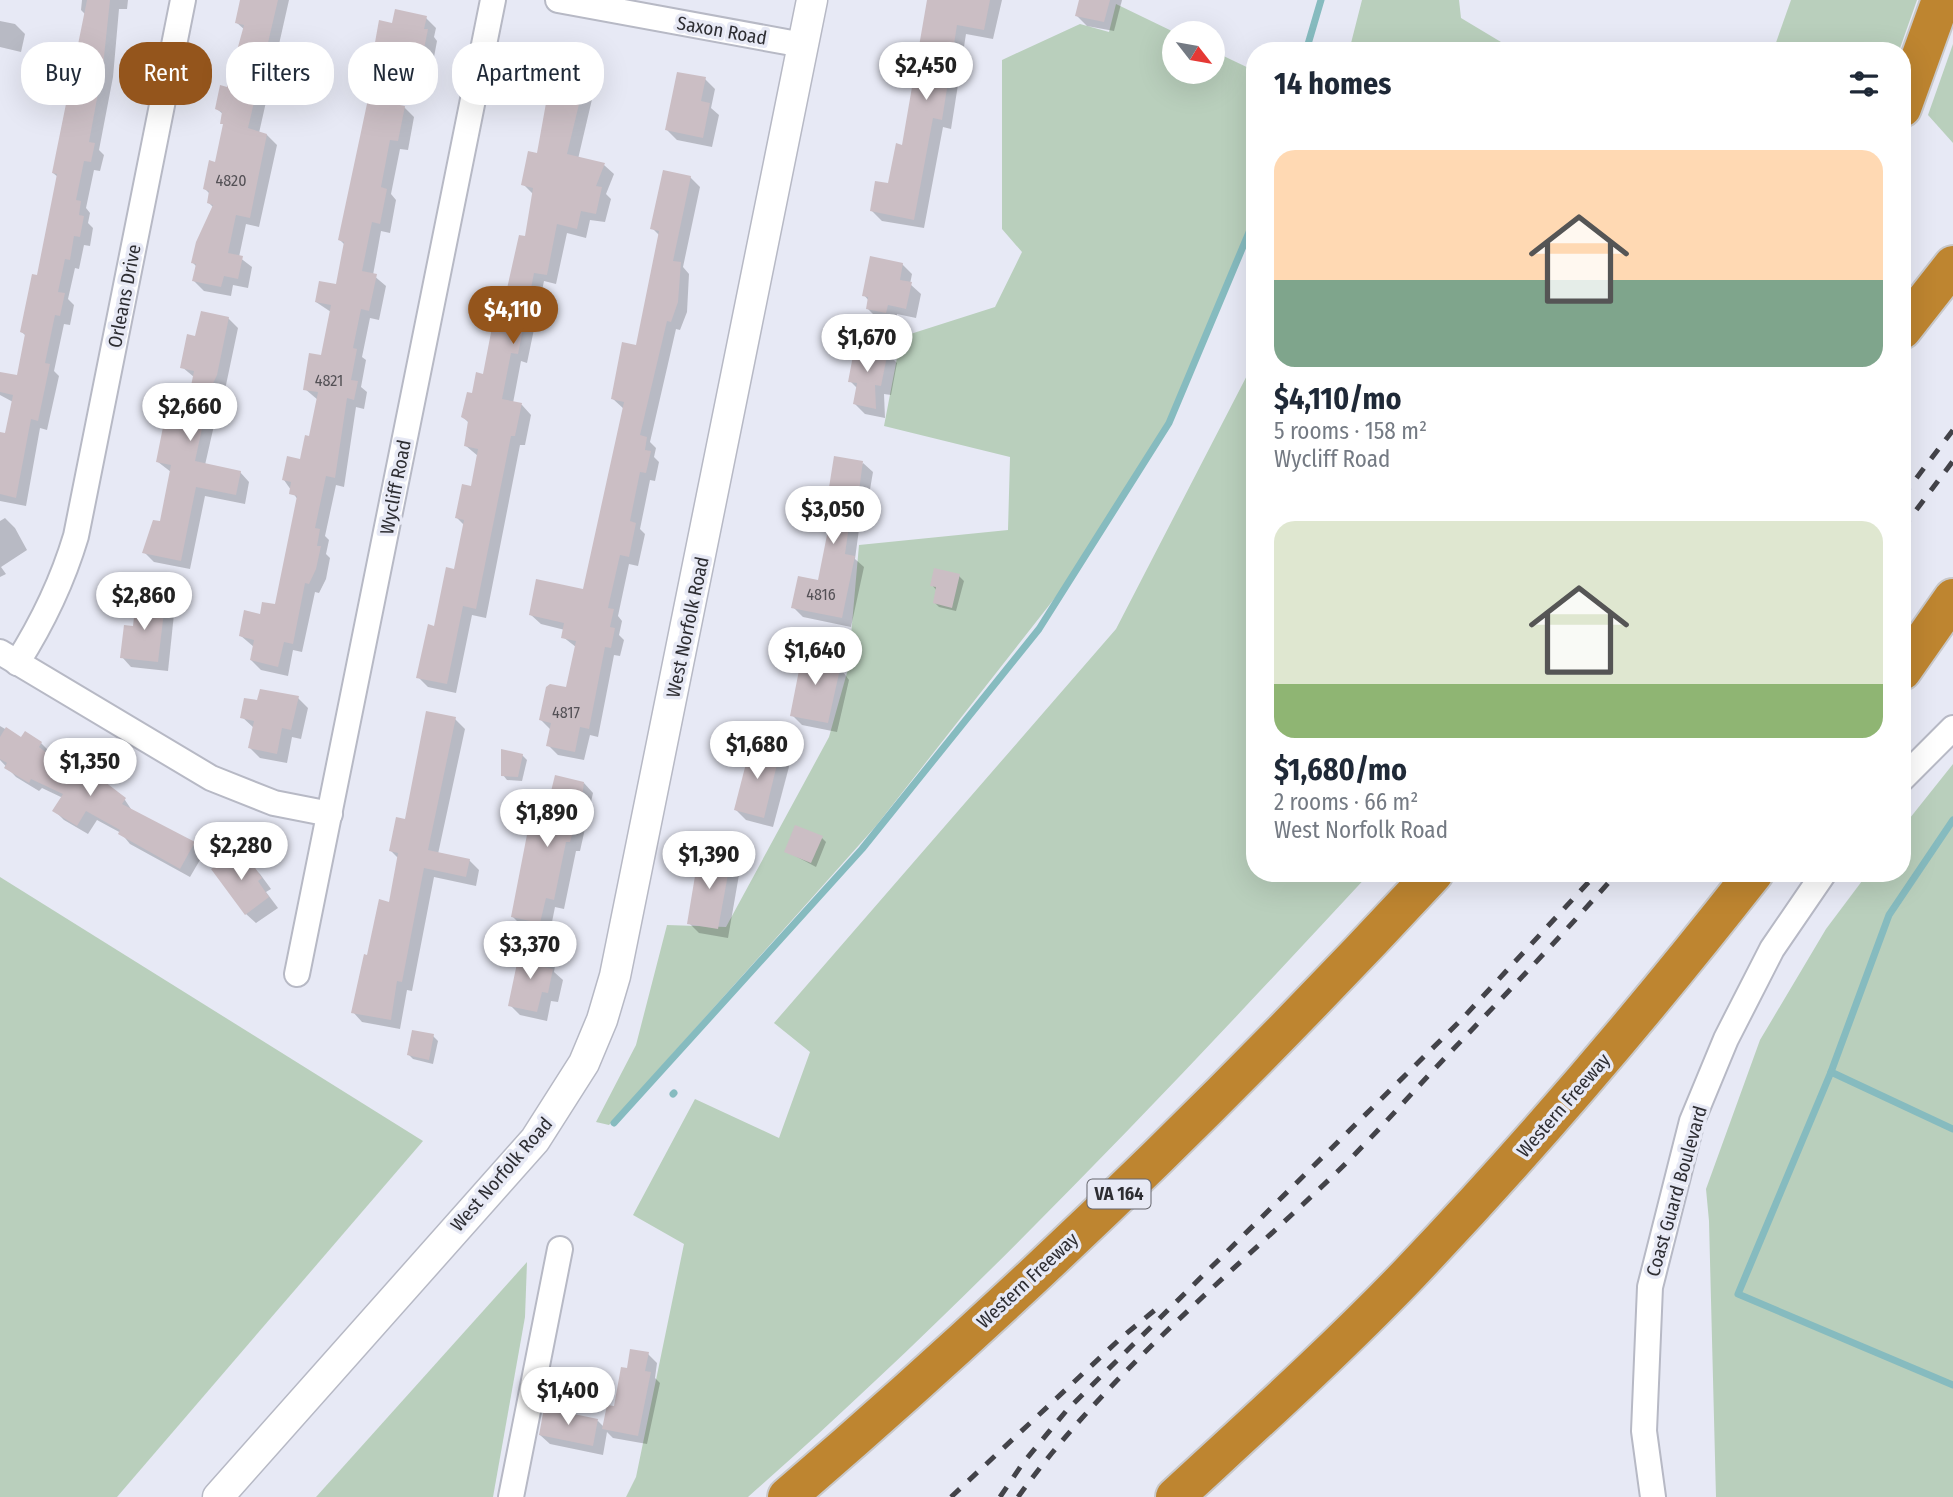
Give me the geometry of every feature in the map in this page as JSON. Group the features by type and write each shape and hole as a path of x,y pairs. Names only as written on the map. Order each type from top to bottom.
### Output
{"highway":[{"path":"1911,83 1941,0"},
{"path":"1911,319 1953,265"},
{"path":"1911,658 1953,598"},
{"name":"Western Freeway","path":"787,1497 1021,1288 1164,1150 1360,953 1424,882"},
{"name":"Western Freeway","path":"1175,1497 1282,1398 1407,1276 1502,1174 1625,1035 1747,882"}],"street":[{"name":"Orleans Drive","path":"9,658 46,617 64,577 76,536 183,0"},
{"name":"Wycliff Road","path":"297,974 493,0"},
{"name":"Saxon Road","path":"558,0 803,44"},
{"name":"West Norfolk Road","path":"218,1497 535,1140 578,1073 602,1020 615,976 812,0"},
{"path":"9,658 211,778 274,803 330,814"},
{"path":"1911,770 1953,728"},
{"name":"Coast Guard Boulevard","path":"1653,1497 1644,1431 1650,1287 1692,1121 1726,1040 1772,949 1818,882"},
{"path":"511,1497 560,1249"}],"green space":[{"path":"1362,0 1459,0 1461,18 1501,42 1351,42"},
{"path":"1791,0 1917,0 1902,42 1776,42"},
{"path":"1116,4 1162,26 1162,84 1225,84 1225,57 1246,67 1246,237 1172,415 1065,585 876,826 609,1125 596,1122 636,1045 667,925 726,927 829,737 848,669 859,545 1008,530 1010,457 884,426 901,337 995,307 1022,252 1002,229 1002,60 1080,24 1109,32"},
{"path":"1953,44 1953,143 1928,115"},
{"path":"1246,377 1246,882 1362,882 1143,1114 989,1271 910,1348 748,1497 626,1497 636,1477 684,1244 633,1215 695,1099 779,1138 810,1052 774,1023 1116,629"},
{"path":"1953,764 1953,1497 1716,1497 1706,1189 1760,1040 1826,929 1861,882 1911,882 1911,817"},
{"path":"0,877 423,1141 117,1497 0,1497"},
{"path":"527,1262 525,1317 493,1497 316,1497"}],"building":[{"path":"87,0 110,0 105,47 105,42 79,42"},
{"path":"240,0 278,0 268,42 239,42 244,25 235,23"},
{"path":"927,0 990,0 984,30 957,25 942,120 933,118 914,220 870,211 875,181 888,183 896,143 902,145"},
{"path":"1079,0 1110,0 1104,22 1075,16"},
{"path":"395,9 427,16 424,29 428,29 425,42 375,42 379,20 392,23"},
{"path":"677,72 706,77 701,101 710,103 703,138 665,130"},
{"path":"220,85 226,87 226,105 253,105 248,128 267,134 250,218 236,215 228,253 243,256 238,279 224,276 221,287 192,281 196,264 191,263 196,242 213,205 207,203 209,191 203,189 209,160 215,162 223,124 220,124 222,112 215,109"},
{"path":"66,105 96,105 89,142 95,143 91,162 84,161 76,200 81,201 79,215 84,216 80,237 74,236 70,260 65,259 58,292 65,293 60,316 55,315 45,363 50,364 38,421 31,419 16,498 0,494 0,432 5,433 13,395 0,392 0,372 17,375 25,334 20,332 32,274 37,275 57,174 52,173"},
{"path":"367,105 405,106 398,141 390,140 381,187 387,189 380,224 372,222 362,271 377,274 369,311 361,309 353,348 357,349 351,380 358,381 354,400 347,398 335,478 326,476 315,528 320,529 317,546 321,546 316,569 309,584 305,583 293,644 284,642 278,667 250,660 254,640 239,636 244,610 260,614 262,602 275,604 297,496 289,494 291,482 282,480 287,456 300,459 305,435 309,436 318,392 303,390 309,353 321,355 331,305 315,302 319,281 336,284 344,242 338,240"},
{"path":"546,105 579,105 567,154 605,163 596,186 602,187 596,214 581,211 577,229 557,224 547,275 534,273 518,354 511,353 502,399 522,403 515,436 511,436 476,609 463,606 447,684 416,678 428,624 434,626 446,567 454,569 464,520 455,518 462,484 471,486 478,449 464,446 468,421 461,417 467,392 472,393 476,372 483,374 499,291 506,293 519,235 525,236 533,188 521,185 528,151 537,153"},
{"path":"663,170 691,176 673,261 681,262 678,302 671,322 667,321 640,435 647,437 645,450 651,451 646,473 640,472 630,521 636,523 629,557 620,555 608,608 614,609 610,627 615,628 611,648 605,647 589,729 580,727 575,752 546,746 551,723 539,720 546,687 550,684 566,687 576,641 561,638 564,623 529,615 536,579 583,589 624,402 611,399 622,342 636,345 659,231 650,229"},
{"path":"870,256 903,263 900,280 912,282 906,309 888,305 886,313 866,309 868,297 862,296"},
{"path":"201,311 229,317 217,375 201,409 206,410 195,461 241,471 236,495 196,487 181,561 142,553 153,520 160,521 171,465 156,462 163,427 171,428 176,404 187,406 194,371 180,368 187,334 195,336"},
{"path":"855,345 888,351 881,386 875,385 876,409 853,404 857,383 848,382"},
{"path":"834,456 863,461 858,498 853,498 845,554 855,556 842,618 791,608 798,576 818,580 830,520 824,519"},
{"path":"934,568 960,574 952,608 933,603 936,587 930,586"},
{"path":"136,599 165,603 158,662 120,658 124,625 133,626"},
{"path":"803,650 832,655 830,667 840,669 828,723 790,716"},
{"path":"260,689 299,696 291,730 282,728 277,754 248,748 254,721 240,718 244,698 257,700"},
{"path":"426,711 456,717 428,850 470,859 466,877 424,868 402,982 397,981 391,1020 351,1013 379,899 389,902 398,853 389,851 396,817 405,819"},
{"path":"6,727 21,737 25,731 42,742 39,747 71,771 74,766 85,772 88,769 126,798 122,804 195,842 180,869 118,834 120,830 86,811 77,826 52,811 63,794 31,779 29,783 4,768 7,763 0,759 0,737"},
{"path":"751,744 780,752 764,818 734,810"},
{"path":"501,749 523,754 518,777 501,776"},
{"path":"555,775 584,782 581,806 570,842 566,842 554,900 546,898 540,923 511,917 531,814 545,816"},
{"path":"795,825 823,836 811,863 784,852"},
{"path":"234,851 245,866 251,862 262,878 258,881 269,897 245,915 211,869"},
{"path":"699,852 731,858 718,929 687,924"},
{"path":"520,949 546,954 544,967 553,969 548,993 542,992 537,1012 508,1006"},
{"path":"412,1030 434,1034 429,1060 407,1055"},
{"path":"630,1349 649,1352 645,1371 651,1372 638,1436 602,1429 607,1405 614,1406 621,1367 627,1368"},
{"path":"544,1408 598,1419 593,1446 539,1435"}],"waterway":[{"path":"1309,42 1321,0"},
{"path":"614,1123 862,849 1039,629 1169,423 1246,239"},
{"path":"1953,820 1889,915 1831,1072 1953,1129"},
{"path":"1831,1072 1738,1294 1953,1385"}],"railway":[{"path":"1911,485 1953,430"},
{"path":"1911,517 1953,461"},
{"path":"1000,1497 1023,1463 1067,1410 1461,1020 1589,882"},
{"path":"1018,1497 1053,1452 1129,1368 1351,1158 1609,882"},
{"path":"951,1497 1122,1337 1161,1305"}]}
